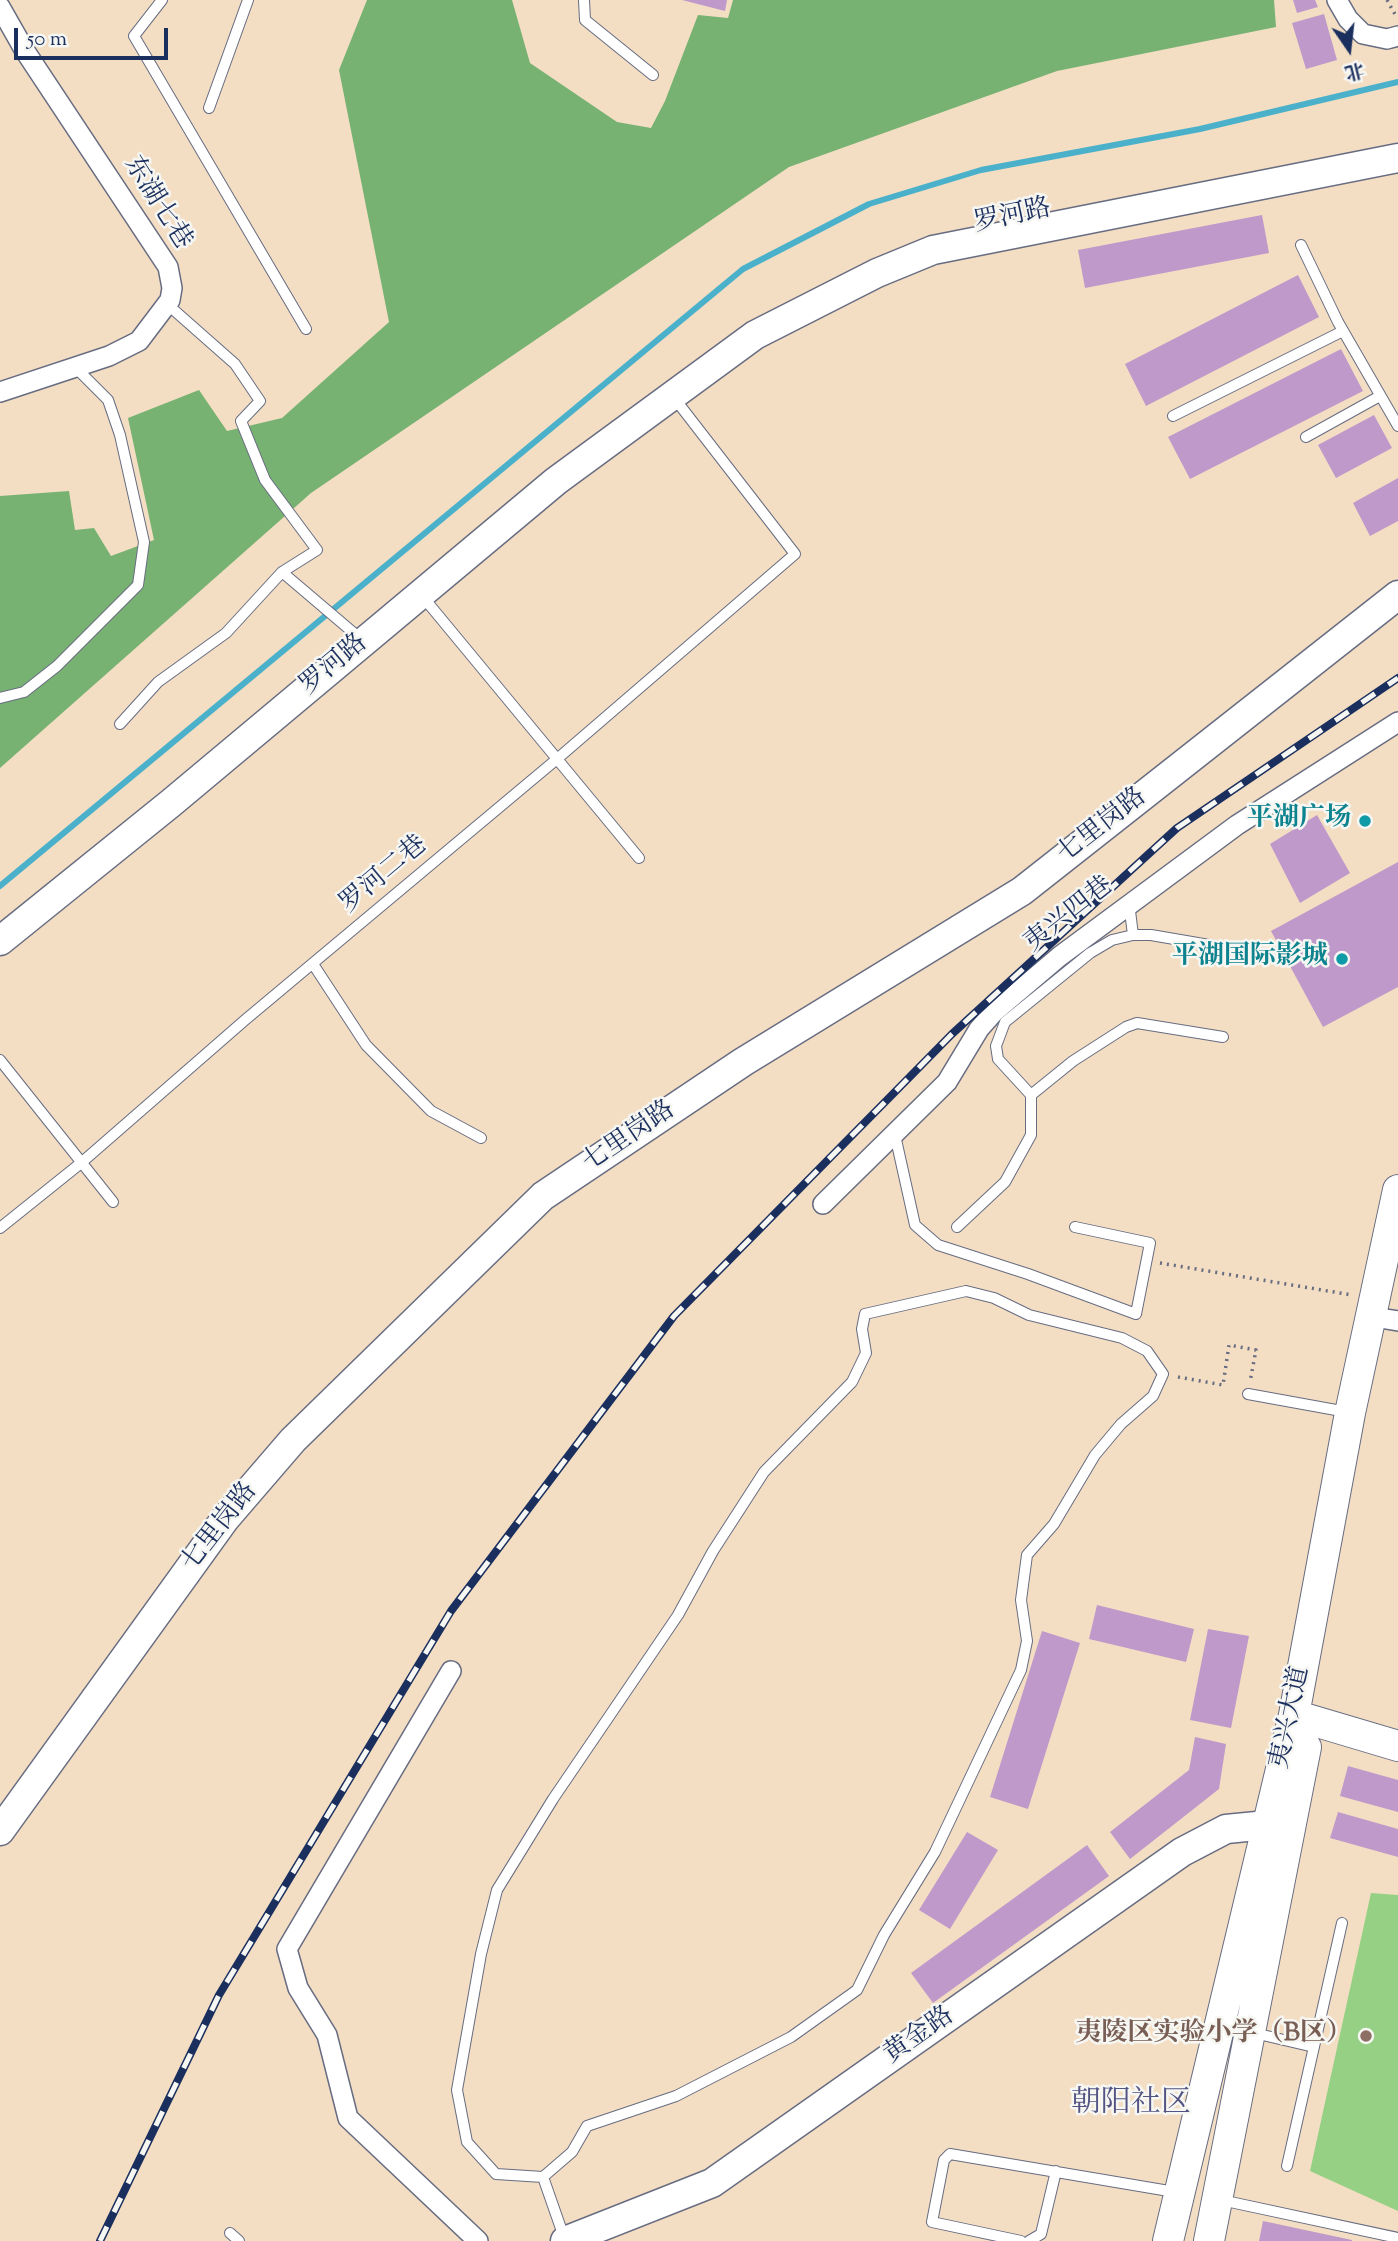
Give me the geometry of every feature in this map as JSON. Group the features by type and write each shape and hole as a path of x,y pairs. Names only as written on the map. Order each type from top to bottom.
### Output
{"main road":[{"name":"罗河路","path":"673,395 743,324 878,254 926,236 1398,143"},
{"name":"罗河路","path":"0,941 556,481 755,335 877,274 933,250 1398,158"},
{"name":"七里岗路","path":"0,1831 225,1519 293,1440 543,1196 743,1062 1022,891 1398,595"},
{"name":"夷兴大道","path":"1209,2241 1250,2032 1303,1717 1350,1412 1387,1313 1398,1190"},
{"name":"夷兴大道","path":"1168,2241 1267,1825 1303,1717 1398,1265"},
{"path":"1303,1717 1398,1746"},
{"name":"黄金路","path":"565,2241 712,2183 1182,1852 1226,1829 1267,1825"}],"street":[{"path":"1337,0 1348,19 1363,34 1387,39 1398,36"},
{"name":"东湖七巷","path":"0,7 25,51 168,267 172,288 167,304"},
{"path":"0,392 109,356 139,341 167,304"},
{"name":"夷兴四巷","path":"823,1204 947,1082 979,1029 994,1012 1129,902 1237,825 1398,722"},
{"path":"451,1671 287,1949 298,1988 327,2035 348,2118 478,2241"}],"lane":[{"path":"162,0 134,36 306,329"},
{"path":"209,108 248,0"},
{"path":"584,0 585,20 653,75"},
{"path":"1301,246 1343,331 1398,426"},
{"path":"120,724 158,682 226,633 282,572 317,550 265,480 241,421 260,401 234,364 167,304"},
{"path":"1173,416 1343,331"},
{"path":"0,698 24,692 57,666 138,585 144,542 120,435 108,400 75,367"},
{"name":"罗河二巷","path":"0,1228 81,1163 558,759 795,554 673,395"},
{"path":"1306,437 1380,396"},
{"path":"282,572 363,641"},
{"path":"421,594 639,858"},
{"path":"1129,902 1133,935"},
{"path":"957,1227 1005,1182 1024,1153 1031,1135 1031,1095 998,1059 996,1046 1005,1022 1090,953 1112,940 1133,935 1168,937 1215,946"},
{"path":"313,964 366,1045 431,1111 481,1138"},
{"path":"1031,1095 1073,1061 1126,1027 1137,1023 1223,1037"},
{"path":"0,1060 113,1202"},
{"path":"895,1135 915,1225 938,1245 1028,1273 1136,1314 1150,1243 1074,1227"},
{"path":"966,1291 994,1298 1028,1315 1122,1338 1147,1351 1163,1374 1153,1396 1121,1424 1095,1455 1054,1524 1027,1555 1021,1600 1027,1641 1021,1670 935,1852 884,1935 857,1990 791,2037 676,2096 587,2126 572,2152 543,2177 496,2174 467,2142 457,2090 481,1954 497,1890 553,1799 678,1615 713,1551 764,1472 852,1382 866,1353 862,1329 866,1314 966,1291"},
{"path":"1248,1394 1350,1412"},
{"path":"1287,2166 1342,1923"},
{"path":"1250,2032 1314,2047"},
{"path":"1021,2241 932,2222 944,2160 950,2154 958,2153 1179,2192"},
{"path":"1029,2241 1041,2234 1056,2171"},
{"path":"543,2177 565,2241"},
{"path":"1217,2199 1398,2238"},
{"path":"230,2233 239,2241"}],"path":[{"path":"1387,0 1398,19"},
{"path":"1146,1261 1387,1313"},
{"path":"1163,1374 1223,1385 1229,1345 1256,1350 1248,1394"}],"green space":[{"path":"367,0 512,0 530,63 617,122 651,128 665,101 698,15 728,18 733,0 1274,0 1276,27 1057,71 789,167 311,493 0,768 0,496 69,491 75,530 94,528 111,556 154,540 128,418 199,390 227,431 282,418 389,322 339,70"},
{"name":"夷陵区实验小学（B区）","path":"1371,1893 1398,1895 1398,2211 1310,2171"}],"building":[{"path":"682,0 727,0 725,11"},
{"path":"1293,0 1315,0 1318,7 1297,13"},
{"path":"1324,14 1337,60 1306,69 1292,23"},
{"path":"1262,215 1269,253 1085,288 1078,250"},
{"path":"1298,275 1319,317 1146,406 1125,364"},
{"path":"1341,349 1363,391 1190,479 1168,437"},
{"path":"1374,415 1392,448 1336,478 1318,445"},
{"path":"1398,478 1398,521 1370,536 1353,503"},
{"path":"1317,815 1350,873 1300,903 1270,844"},
{"name":"平湖国际影城","path":"1398,862 1398,987 1323,1027 1271,931"},
{"path":"1097,1605 1194,1629 1186,1662 1089,1639"},
{"path":"1208,1629 1249,1636 1231,1728 1190,1720"},
{"path":"1042,1631 1080,1643 1028,1809 990,1797"},
{"path":"1195,1737 1226,1744 1219,1789 1130,1859 1110,1832 1189,1770"},
{"path":"1348,1766 1398,1780 1398,1812 1340,1796"},
{"path":"1338,1812 1398,1829 1398,1857 1330,1838"},
{"path":"967,1832 998,1850 950,1929 919,1910"},
{"path":"1087,1845 1109,1876 933,2003 911,1973"},
{"path":"1263,2221 1352,2240 1352,2241 1259,2241"}],"waterway":[{"path":"0,886 743,269 869,204 981,170 1200,129 1398,82"}],"railway":[{"path":"100,2241 219,1995 451,1611 674,1316 952,1034 1177,828 1398,678"}],"place":[{"name":"平湖广场","path":"1365,821"},
{"name":"平湖国际影城","path":"1342,959"},
{"name":"夷陵区实验小学（B区）","path":"1366,2036"}],"district":[{"name":"朝阳社区","path":"1131,2106"}]}
